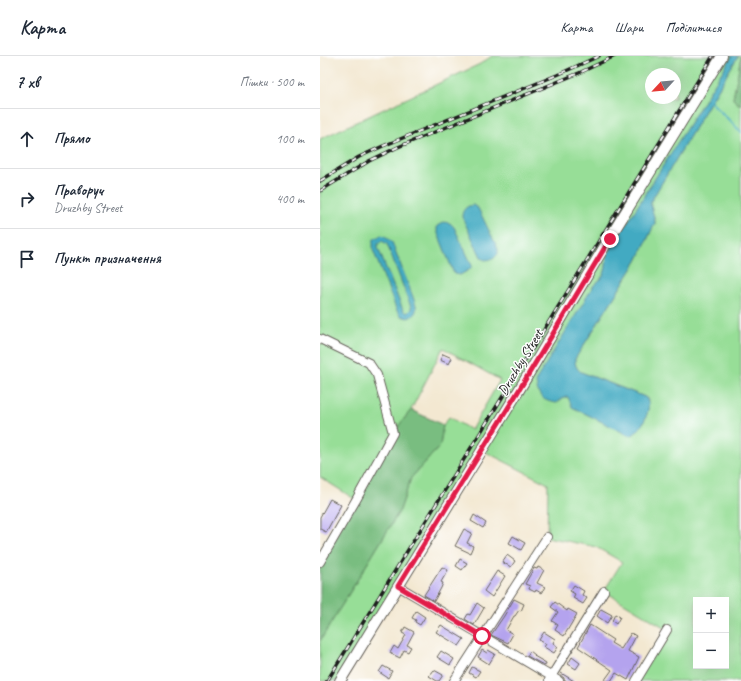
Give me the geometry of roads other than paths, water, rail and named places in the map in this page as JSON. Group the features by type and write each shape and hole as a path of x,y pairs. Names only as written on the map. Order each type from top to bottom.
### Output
{"street":[{"name":"Druzhby Street","path":"340,681 722,56"},
{"path":"320,339 369,363 377,375 393,433 320,562"},
{"path":"454,681 547,536"},
{"path":"398,586 550,679 559,681"},
{"path":"550,679 604,591"},
{"path":"636,681 668,630"}],"water":[{"path":"732,56 738,56 651,201 655,223 637,261 575,359 576,366 581,372 645,397 648,401 648,412 642,424 634,434 630,436 572,407 568,397 564,397 557,403 547,401 537,390 536,380 594,285 603,276 606,269 607,255"},
{"path":"473,205 478,208 498,249 498,254 493,259 485,260 481,257 462,217 465,209 468,206"},
{"path":"444,222 450,223 454,227 472,266 469,270 460,275 454,274 437,231 437,226"},
{"path":"381,235 385,236 392,242 416,305 415,313 408,318 401,316 397,311 373,250 373,240","holes":["382,241 387,244 411,307 407,313 403,310 378,248 378,244"]}],"waterway":[{"path":"709,100 741,132"}],"railway":[{"path":"320,181 359,157 383,146 557,75 599,56"},
{"path":"320,191 369,161 398,147 579,73 615,56"},
{"path":"327,681 713,56"}]}
